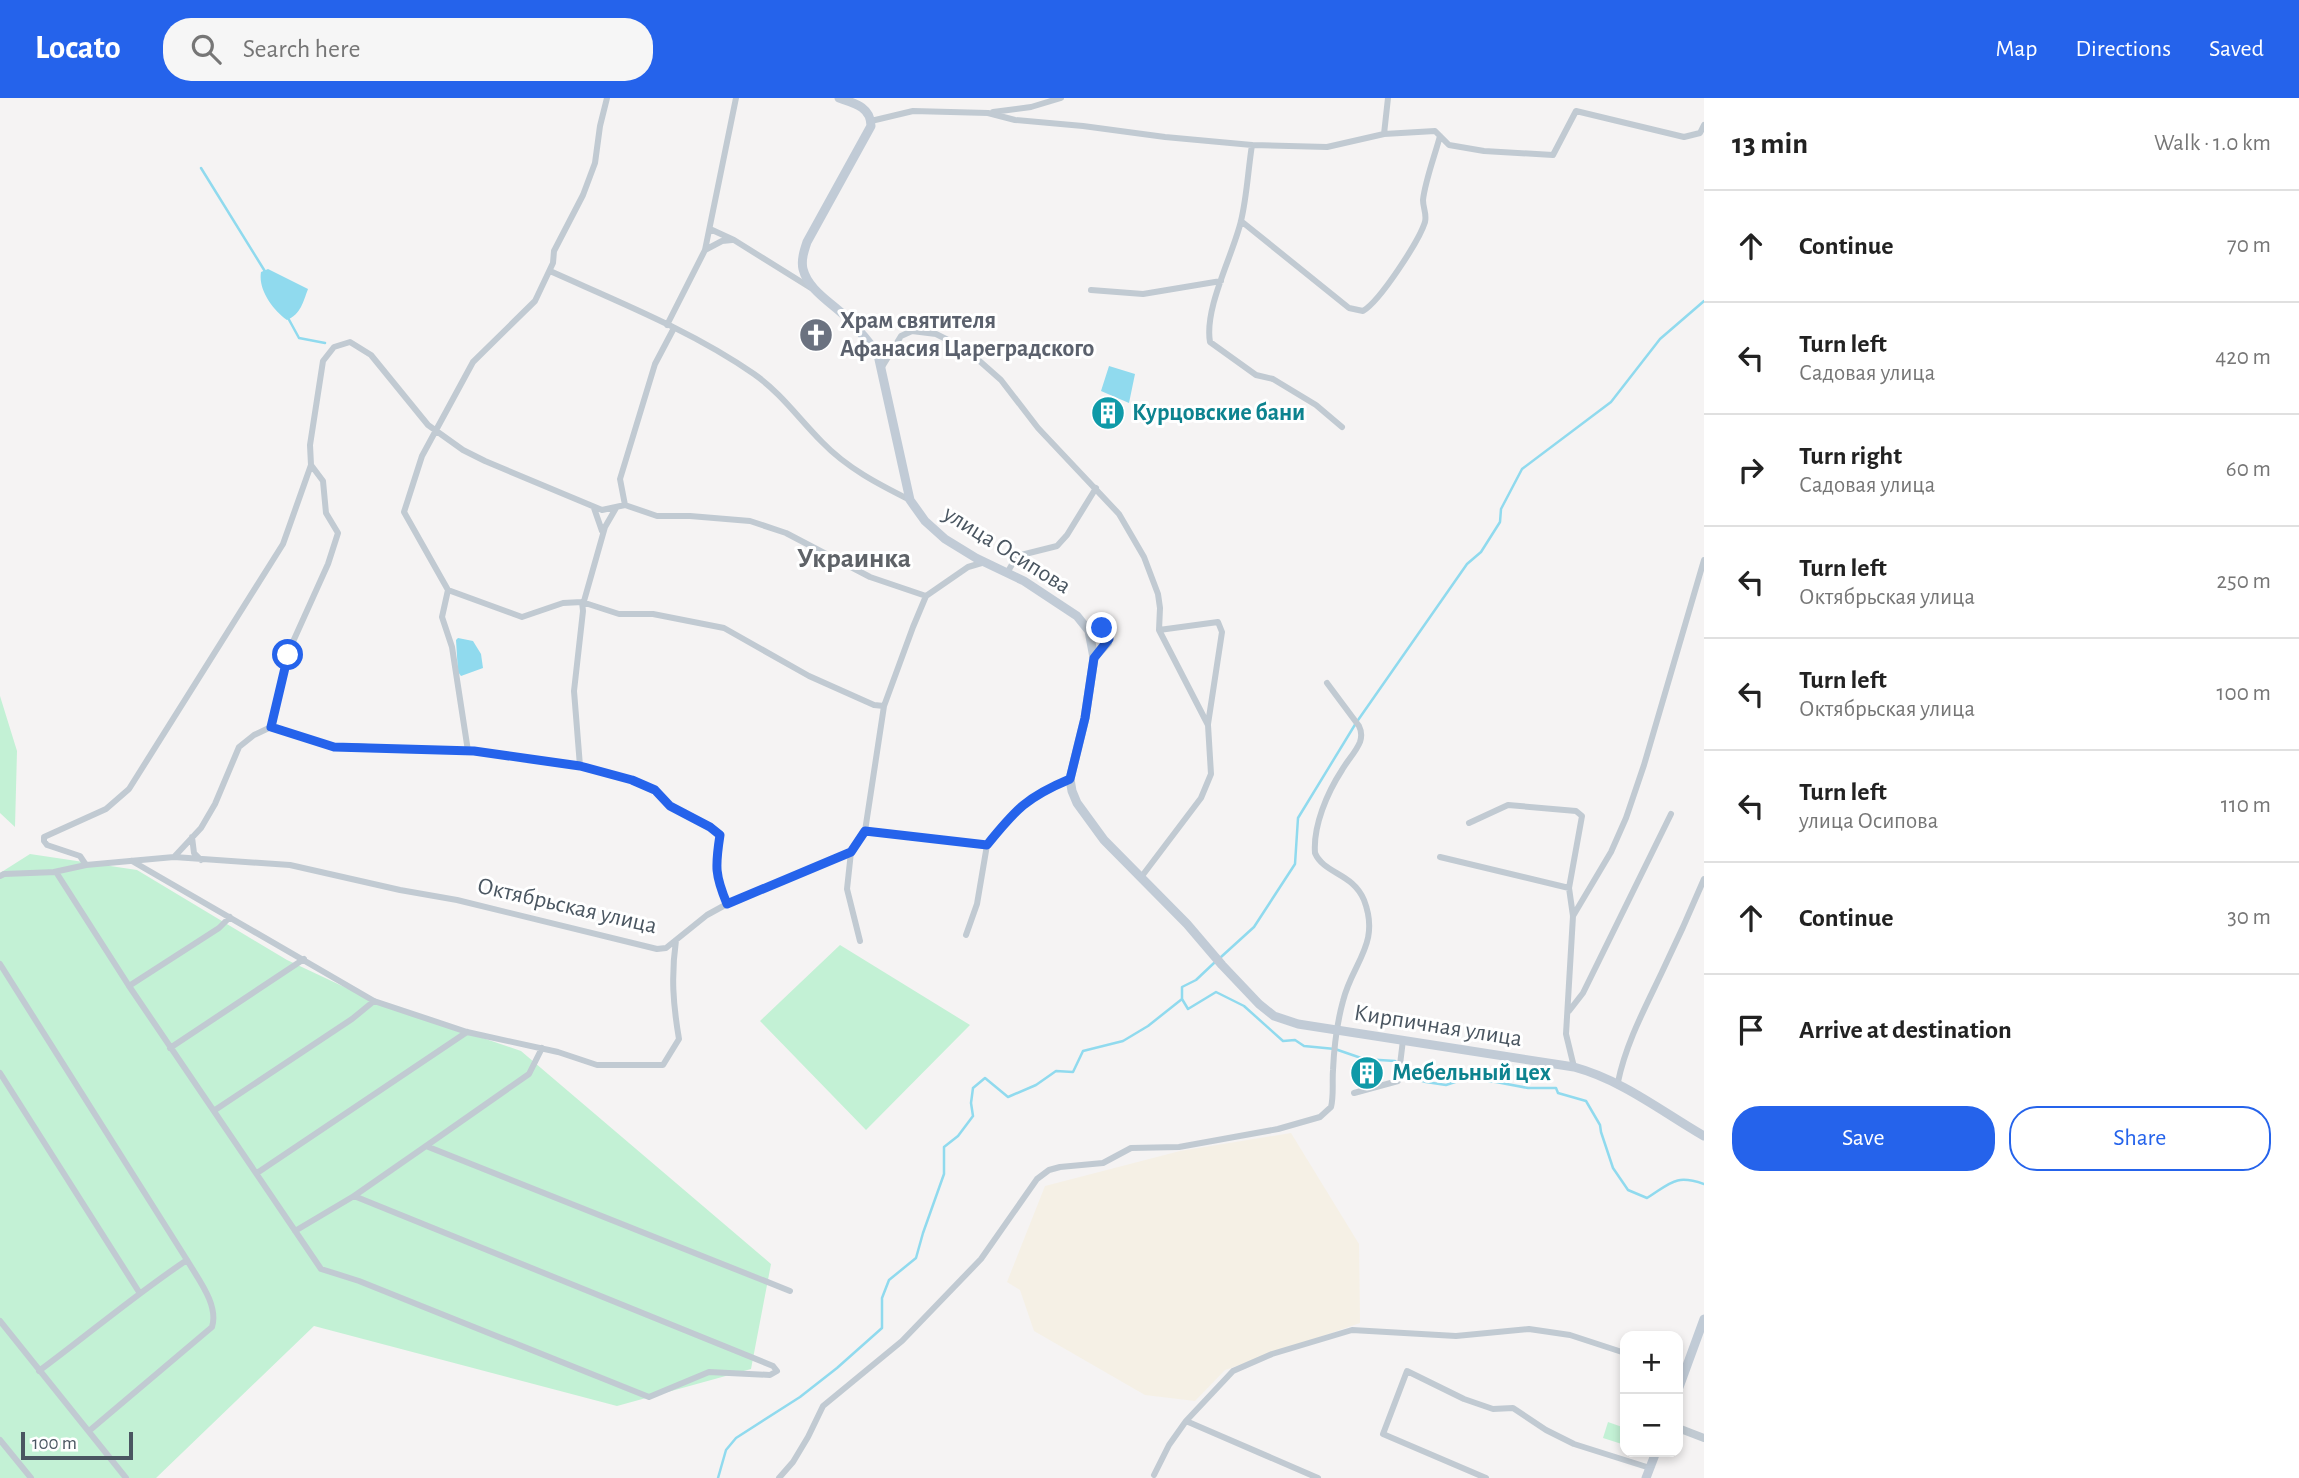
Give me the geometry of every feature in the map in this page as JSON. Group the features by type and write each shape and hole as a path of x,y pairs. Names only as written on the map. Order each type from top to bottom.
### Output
{"main road":[{"path":"839,98 867,111 871,121"},
{"name":"улица Осипова","path":"871,121 870,130 807,242 803,266 810,283 870,343 882,367 910,500 925,521 944,539 1007,573 1077,616 1089,631"},
{"path":"1089,631 1094,658 1085,718 1070,779 1072,791 1089,821 1113,849 1142,876"},
{"name":"Кирпичная улица","path":"1142,876 1222,965 1274,1016 1286,1022 1574,1066 1618,1082 1704,1136"},
{"path":"1683,1366 1704,1319"},
{"path":"1646,1478 1654,1457"}],"street":[{"path":"607,98 595,163 583,195 554,251 550,271 535,301 473,362 422,456 404,512 448,590 522,617 563,603 582,602 619,614 653,614 724,628 809,676 874,705 884,706"},
{"path":"625,505 620,479 628,449 655,365 705,250 736,98"},
{"path":"871,121 914,111 988,113 1031,107 1060,98"},
{"path":"1384,134 1388,98"},
{"path":"988,113 1015,120 1252,145 1327,147 1384,134 1435,131 1449,145 1484,151 1553,155 1576,111 1684,137 1700,133 1704,125"},
{"path":"1241,221 1349,307 1363,311 1370,307 1386,287 1421,232 1426,218 1423,200 1440,136"},
{"path":"1252,145 1241,221 1208,331 1210,342 1256,375 1273,379 1316,405 1342,427"},
{"path":"710,229 734,240 819,293"},
{"path":"705,250 722,241 734,240"},
{"path":"550,271 671,326 753,373 793,408 822,442 860,475 910,500"},
{"path":"1091,290 1143,294 1221,281"},
{"path":"882,367 901,336 912,331 936,334 967,349 1000,380 1038,428 1119,514 1144,557 1158,594 1158,630 1208,724"},
{"path":"86,864 80,856 47,845 44,837 106,808 129,789 283,544 311,465 310,445 323,361 334,347 350,342 372,355 428,425 463,450 485,461 602,510 625,505 657,516 750,521 786,533 870,577 926,596"},
{"path":"271,727 288,655 328,564 338,533 326,513 323,481 311,465"},
{"path":"1007,573 1017,555 1056,546 1068,535 1096,488"},
{"path":"592,506 602,526 603,536"},
{"path":"580,766 574,691 582,602 605,527 616,508"},
{"path":"1573,916 1611,852 1626,818 1704,560"},
{"path":"860,942 847,889 851,852 865,831 884,706 926,596 968,567 985,562"},
{"path":"448,590 442,617 452,647 468,751"},
{"path":"1142,876 1201,798 1211,774 1208,724 1222,632 1218,622 1158,630"},
{"path":"1089,631 1102,628 1109,635 1108,643 1094,658"},
{"path":"779,1478 793,1462 823,1406 882,1359 914,1329 981,1259 1037,1179 1049,1170 1103,1163 1131,1148 1179,1147 1278,1129 1325,1115 1333,1102 1333,1070 1343,999 1364,954 1370,929 1367,908 1357,888 1350,880 1324,864 1315,853 1317,832 1328,794 1358,746 1362,734 1328,682"},
{"path":"174,857 215,804 239,747 254,735 271,727 334,747 468,751 580,766 632,780 655,790 670,806 720,835 715,865 717,881 727,904"},
{"path":"966,935 977,904 987,845 1015,810 1042,790 1070,779"},
{"path":"1469,823 1508,805 1576,811 1582,816 1569,888 1573,916 1566,1034 1574,1066"},
{"path":"1568,1012 1583,993 1671,814"},
{"path":"865,831 987,845"},
{"path":"192,837 194,853 201,860"},
{"name":"Октябрьская улица","path":"0,876 54,872 86,864 174,857 290,865 457,900 657,949 666,948 707,915 727,904 851,852"},
{"path":"1440,856 1569,888"},
{"path":"131,861 374,1001 467,1032 542,1048 597,1065 663,1065 679,1039 672,974 676,940"},
{"path":"54,872 321,1269 372,1286 649,1397 709,1372 770,1376 777,1371 773,1366 354,1196"},
{"path":"1618,1082 1622,1062 1637,1024 1704,879"},
{"path":"129,986 219,928 230,917"},
{"path":"170,1048 304,960"},
{"path":"0,964 187,1259 215,1317 212,1327 89,1431"},
{"path":"215,1110 352,1019 374,1001"},
{"path":"257,1173 467,1032"},
{"path":"1354,1093 1398,1081 1403,1040"},
{"path":"295,1231 354,1196 529,1074 542,1048"},
{"path":"0,1073 139,1292"},
{"path":"426,1146 790,1291"},
{"path":"39,1371 91,1333 139,1292 187,1259"},
{"path":"0,1321 126,1478"},
{"path":"1154,1475 1169,1445 1186,1421 1233,1371 1272,1354 1352,1330 1456,1336 1529,1329 1570,1335 1620,1351"},
{"path":"1486,1478 1383,1434 1407,1371 1464,1399 1493,1409 1513,1408 1546,1430 1574,1444 1650,1468"},
{"path":"1186,1421 1318,1478"},
{"path":"1683,1431 1704,1438"},
{"path":"0,1440 32,1478"}],"green space":[{"path":"0,696 17,751 15,827 0,813"},
{"path":"30,854 137,870 287,960 374,1001 521,1051 771,1264 751,1369 617,1406 314,1326 156,1478 0,1478 0,873"},
{"path":"840,945 970,1025 866,1130 760,1021"},
{"path":"1608,1422 1620,1426 1620,1443 1603,1438"}],"sand":[{"path":"1291,1133 1359,1244 1360,1323 1225,1370 1195,1401 1145,1395 1034,1331 1020,1290 1007,1282 1045,1186 1180,1151"}],"water":[{"path":"268,269 308,289 298,311 287,320 264,292 261,272"},
{"path":"1109,366 1135,374 1129,403 1101,391"},
{"path":"458,638 473,641 481,654 483,668 461,676 458,672"}],"waterway":[{"path":"201,168 266,273"},
{"path":"1221,957 1254,927 1295,864 1298,818 1356,723 1467,564 1481,552 1500,522 1501,509 1522,469 1611,402 1660,339 1704,301"},
{"path":"287,316 299,338 325,343"},
{"path":"718,1478 726,1450 736,1438 800,1397 882,1328 882,1298 889,1280 916,1258 944,1174 944,1147 958,1136 973,1116 973,1088 985,1078 1008,1097 1036,1085 1056,1071 1073,1072 1083,1051 1123,1041 1148,1026 1182,999 1182,987 1196,980 1214,963"},
{"path":"1182,999 1188,1009 1216,992 1244,1006 1283,1041 1295,1040 1304,1046 1335,1049 1364,1059 1395,1061 1415,1079 1426,1082 1446,1085 1464,1079 1528,1088 1556,1088 1558,1093 1586,1101 1600,1125 1613,1168 1628,1190 1647,1198 1668,1184 1680,1180 1704,1184"}],"place":[{"name":"Храм святителя Афанасия Цареградского","path":"816,335"},
{"name":"Курцовские бани","path":"1108,413"},
{"name":"Мебельный цех","path":"1367,1073"}],"district":[{"name":"Украинка","path":"854,559"}],"route":[{"path":"288,655 271,727 334,747 474,751 580,766 632,780 655,790 670,806 720,835 715,865 717,881 727,904 851,852 865,831 987,845 1015,810 1042,790 1070,779 1085,718 1094,658 1109,639 1108,632 1102,628"}]}
